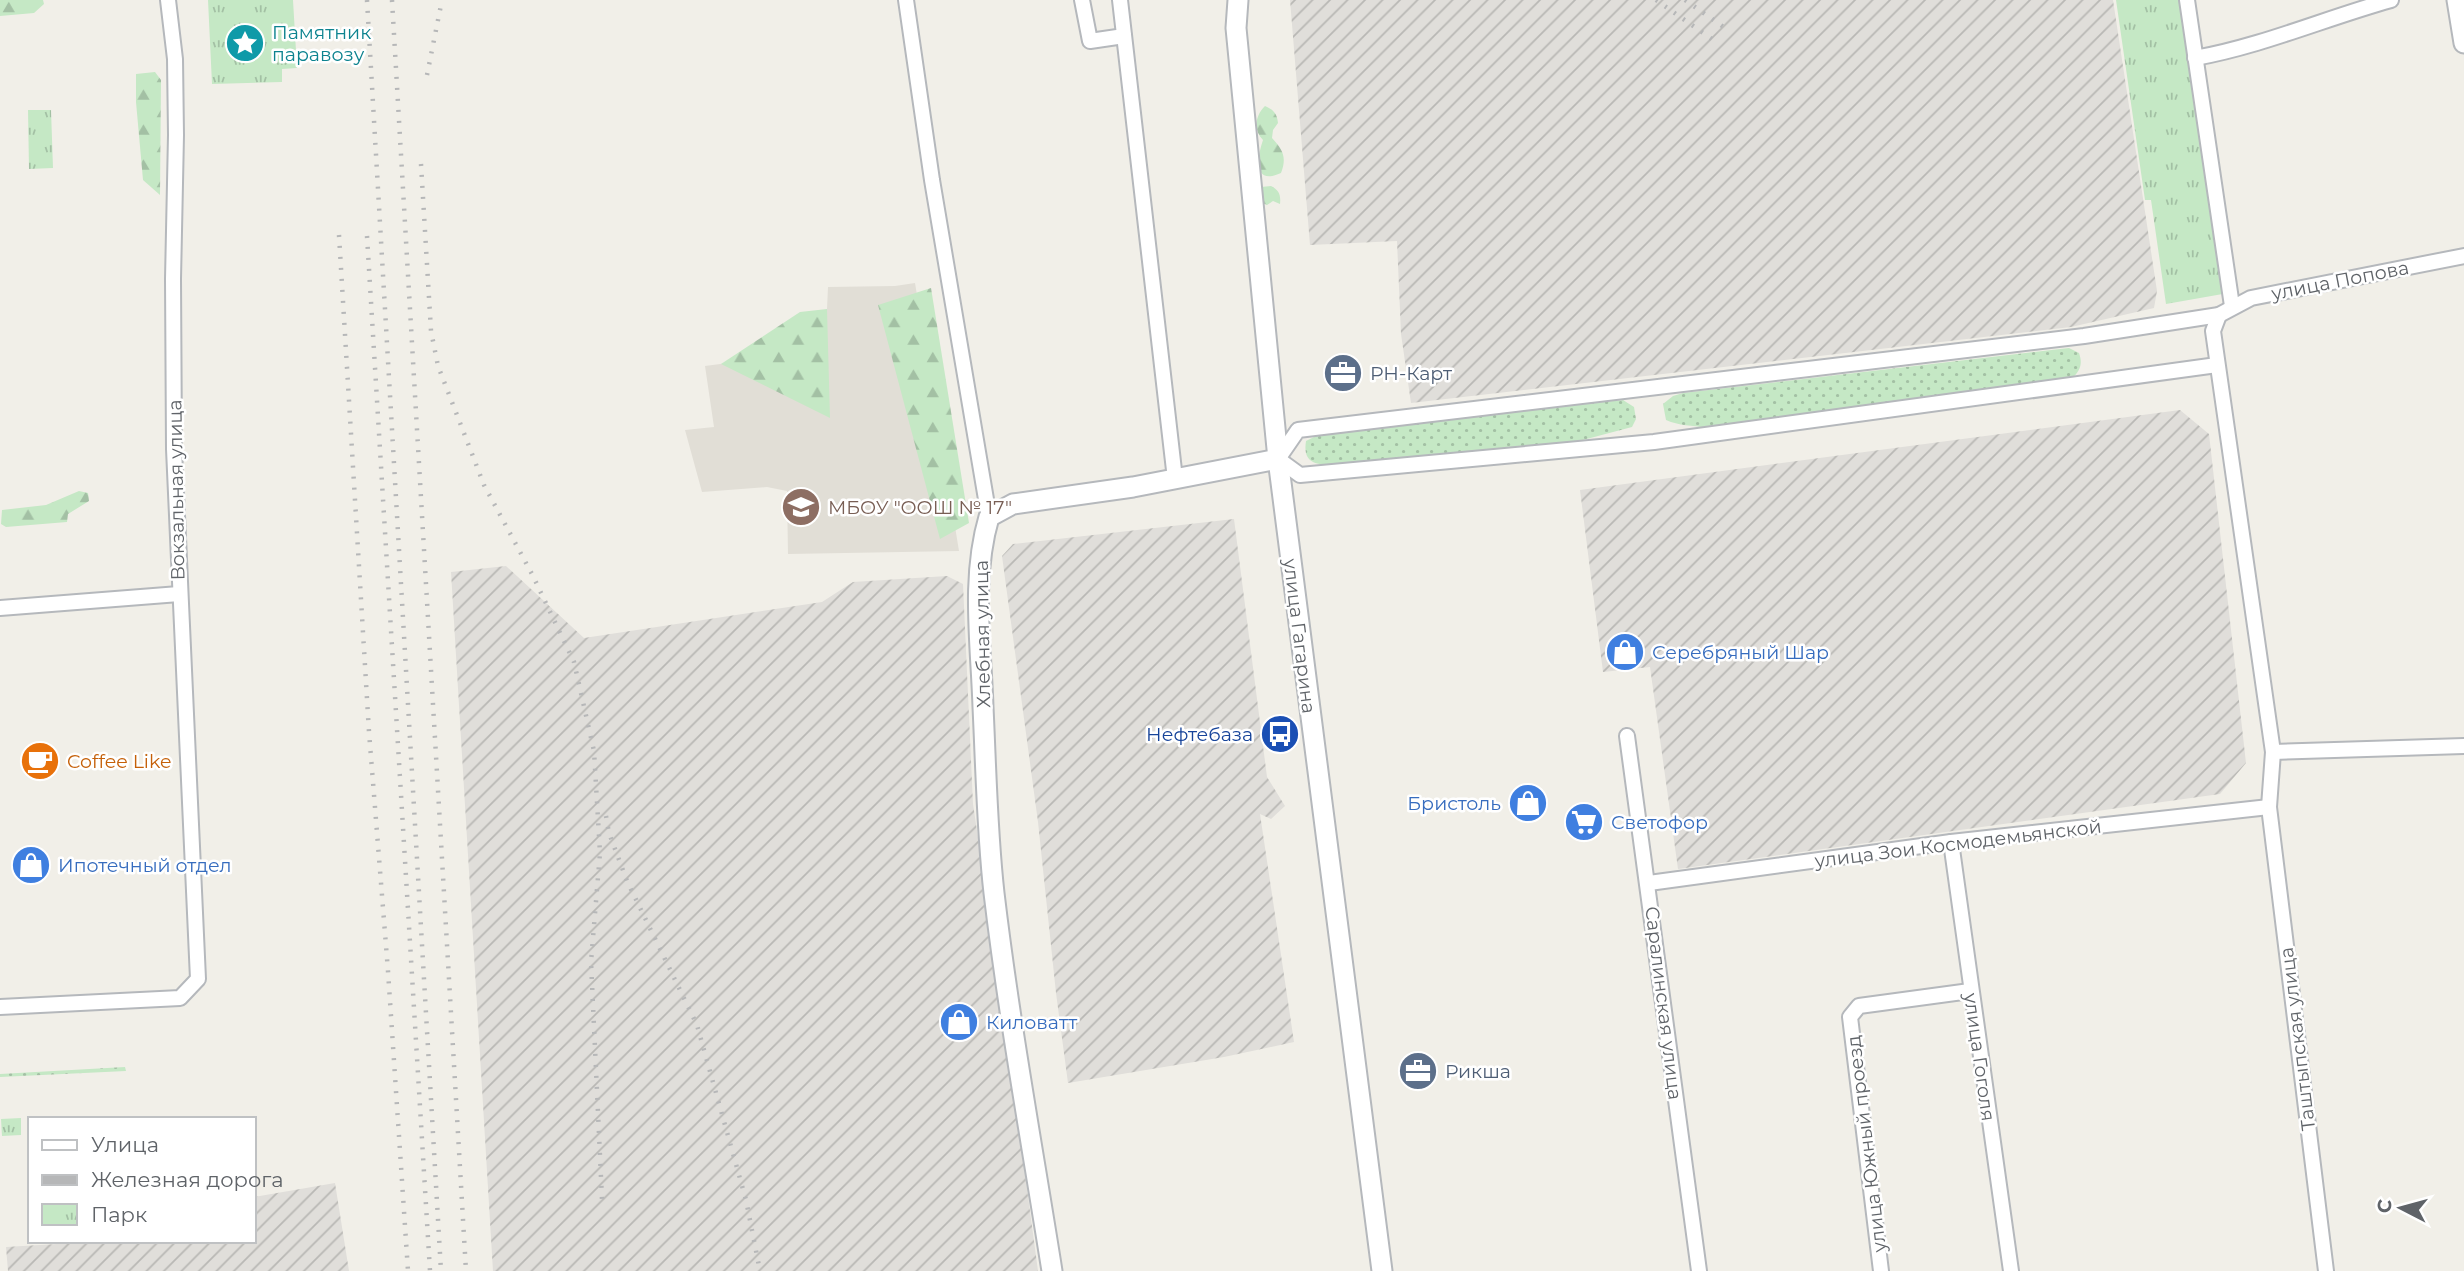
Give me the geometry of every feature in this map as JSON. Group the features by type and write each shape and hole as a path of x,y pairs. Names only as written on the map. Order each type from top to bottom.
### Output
{"street":[{"name":"Вокзальная улица","path":"0,1007 180,998 198,979 174,449 176,97 175,59 168,0"},
{"name":"Хлебная улица","path":"906,0 932,180 989,517 981,551 978,595 994,891 1052,1271"},
{"path":"1082,0 1090,41 1124,36"},
{"path":"1120,0 1175,479"},
{"name":"улица Гагарина","path":"1238,0 1236,28 1278,459 1382,1271"},
{"path":"2187,0 2232,306"},
{"path":"2195,58 2224,53 2391,0"},
{"path":"2457,0 2464,43"},
{"name":"улица Попова","path":"2219,315 2251,298 2464,256"},
{"path":"989,517 1013,504 1133,487 1278,459 1298,430 2067,338 2219,315"},
{"name":"Таштыпская улица","path":"2219,315 2213,331 2273,752 2269,807 2326,1271"},
{"path":"1278,459 1300,475 1640,443 2217,365"},
{"path":"0,608 179,594"},
{"name":"Саралинская улица","path":"1628,736 1699,1271"},
{"path":"2273,752 2464,746"},
{"name":"улица Зои Космодемьянской","path":"1648,883 1951,842 2269,807"},
{"name":"улица Гоголя","path":"1951,842 2011,1271"},
{"name":"улица Южный проезд","path":"1881,1271 1850,1017 1859,1006 1970,991"}],"shaded area":[{"path":"1290,0 2113,0 2157,291 2154,308 2071,327 1411,403 1401,334 1397,241 1310,245"},
{"path":"915,283 959,551 788,554 787,491 767,487 702,492 685,430 714,427 705,366 825,353 828,287"},
{"path":"2180,410 2209,434 2246,763 2220,794 1678,869 1650,667 1603,672 1580,490"},
{"path":"1234,519 1267,777 1285,806 1271,819 1260,814 1294,1042 1224,1057 1068,1083 1038,822 1002,556 1013,544"},
{"path":"506,566 584,638 822,602 853,582 947,576 963,584 973,804 1038,1271 493,1271 451,572"},
{"path":"335,1183 349,1271 8,1271 6,1247 74,1243 256,1243 256,1197"}],"green space":[{"path":"0,0 43,0 44,4 34,13 0,16"},
{"path":"208,0 293,0 297,68 282,69 282,82 212,84"},
{"path":"2116,0 2194,0 2234,292 2166,304 2151,200 2145,200"},
{"path":"155,72 161,80 160,195 143,180 136,102 136,74"},
{"path":"1265,106 1277,117 1278,123 1272,138 1284,158 1281,173 1272,176 1261,173 1259,168 1263,140 1256,123"},
{"path":"28,110 51,110 53,168 29,169"},
{"path":"1271,186 1279,193 1280,204 1273,201 1267,205 1260,202 1258,194 1261,187"},
{"path":"931,288 969,523 940,539 878,305"},
{"path":"827,309 830,418 721,364 800,312"},
{"path":"2069,348 2079,353 2081,361 2079,370 2072,378 1706,428 1666,420 1663,404 1673,396 1683,393"},
{"path":"1623,400 1634,407 1636,419 1632,427 1564,445 1330,465 1310,460 1305,447 1306,441 1324,432"},
{"path":"79,491 88,493 89,501 68,514 67,522 6,527 1,524 2,510 46,505"},
{"path":"125,1067 126,1071 0,1077 0,1074"},
{"path":"21,1118 21,1135 2,1136 1,1119"}],"railway":[{"path":"367,0 441,1271"},
{"path":"392,0 466,1271"},
{"path":"427,75 442,0"},
{"path":"1656,0 1719,44"},
{"path":"1685,0 1725,28"},
{"path":"421,164 431,331 438,366 484,485 533,576 574,662 594,751 600,853 591,962 602,1199"},
{"path":"339,235 369,732 408,1271"},
{"path":"367,236 430,1271"},
{"path":"606,816 609,833 627,881 697,1025 746,1200 760,1271"}],"place":[{"name":"Памятник паравозу","path":"245,43"},
{"name":"РН-Карт","path":"1343,373"},
{"name":"МБОУ \"ООШ № 17\"","path":"801,507"},
{"name":"Серебряный Шар","path":"1625,652"},
{"name":"Нефтебаза","path":"1280,734"},
{"name":"Coffee Like","path":"40,761"},
{"name":"Бристоль","path":"1528,803"},
{"name":"Светофор","path":"1584,822"},
{"name":"Ипотечный отдел","path":"31,865"},
{"name":"Киловатт","path":"959,1022"},
{"name":"Рикша","path":"1418,1071"}]}
